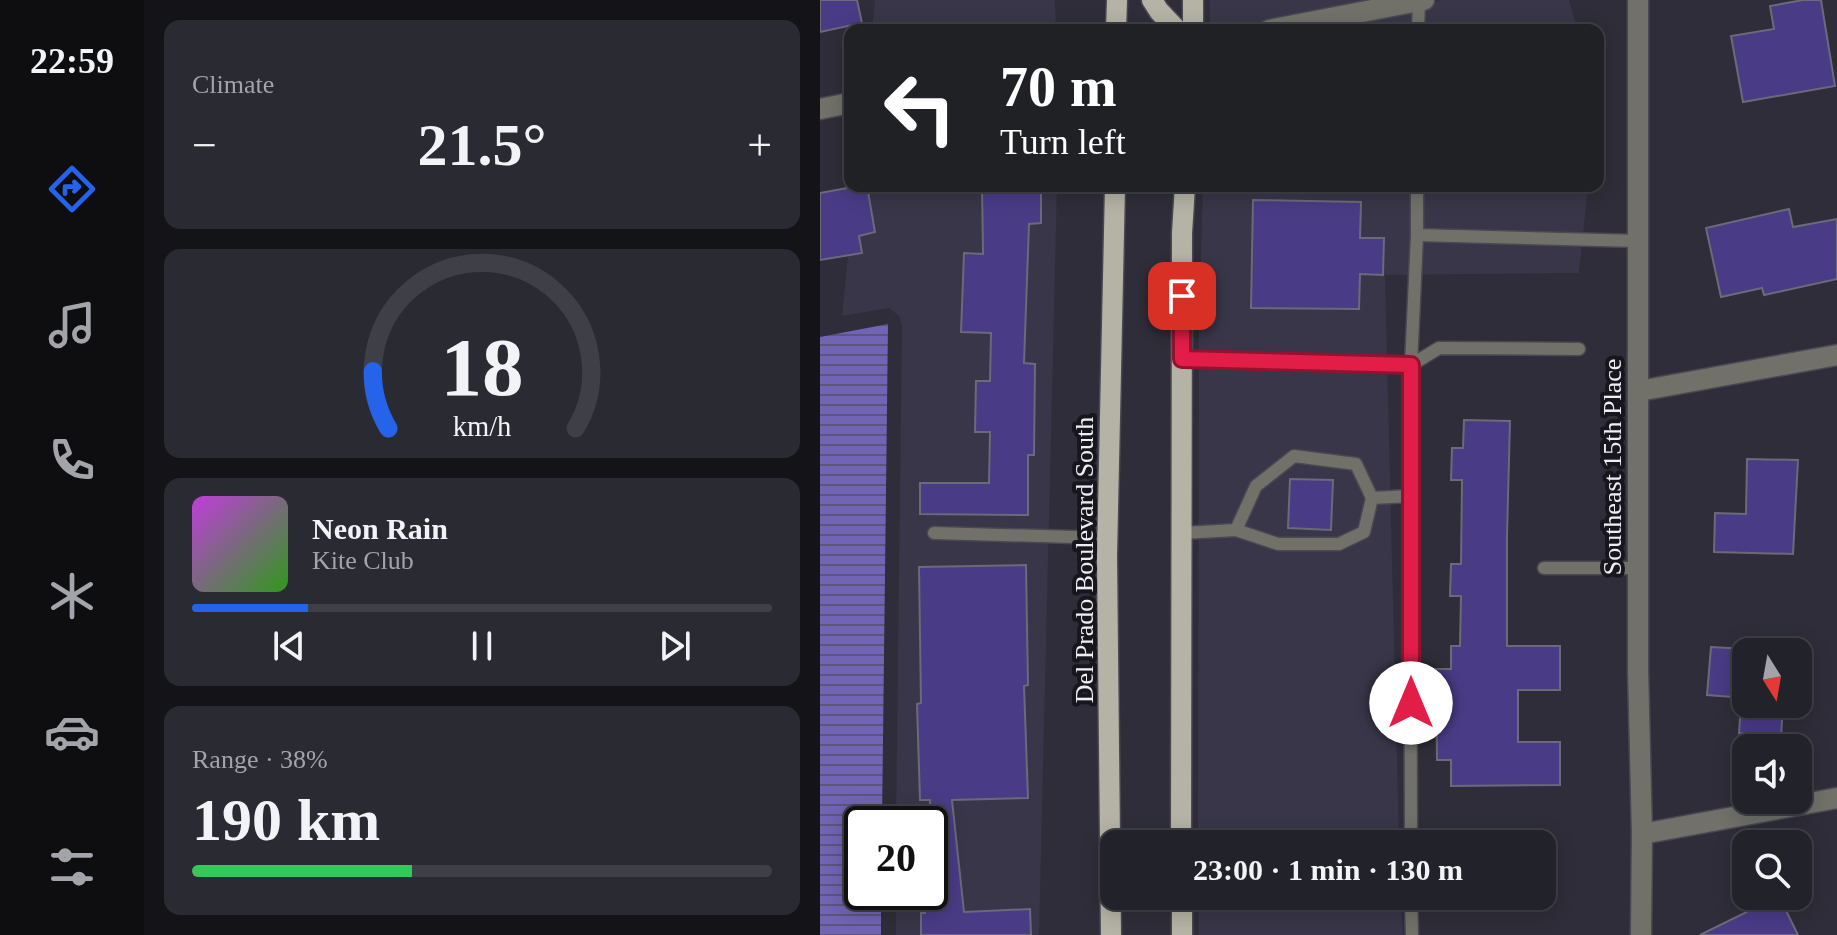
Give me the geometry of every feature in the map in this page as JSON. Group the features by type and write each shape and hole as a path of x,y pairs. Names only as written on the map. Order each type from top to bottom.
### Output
{"main road":[{"path":"1116,24 1117,0"},
{"path":"1152,0 1171,24"},
{"path":"1193,0 1193,24"},
{"name":"Del Prado Boulevard South","path":"1111,935 1108,538 1115,192"},
{"path":"1181,830 1185,192"},
{"path":"1182,910 1182,935"}],"street":[{"name":"Southeast 15th Place","path":"1638,0 1641,935"},
{"path":"1343,22 1422,1"},
{"path":"820,109 844,104"},
{"path":"1639,391 1837,355"},
{"path":"1642,834 1837,798"}],"lane":[{"path":"1419,24 1422,1"},
{"path":"1411,830 1411,365 1417,192"},
{"path":"1417,235 1638,241"},
{"path":"1182,359 1411,365 1439,348 1579,349"},
{"path":"1182,533 1236,530 1278,544 1339,544 1364,532 1372,498 1356,464 1294,456 1256,486 1236,530"},
{"path":"1372,498 1410,496"},
{"path":"934,533 1108,538"},
{"path":"1544,568 1638,568"},
{"path":"1411,910 1412,935"}],"shaded area":[{"path":"875,0 1055,0 1056,24 873,24"},
{"path":"1210,0 1397,0 1398,9 1440,0 1569,0 1576,24 1210,24"},
{"path":"854,192 1057,192 1039,935 896,935 896,910 948,910 948,806 896,806 902,325 899,316 889,308 842,316"},
{"path":"1203,192 1587,192 1579,273 1385,275 1399,830 1198,830 1199,314"},
{"path":"888,324 882,806 844,806 844,910 881,910 881,935 820,935 820,337"},
{"path":"1198,910 1402,910 1403,935 1199,935"}],"building":[{"path":"820,0 857,0 862,23 844,24 844,27 820,32"},
{"path":"1821,0 1835,86 1743,102 1731,36 1774,29 1770,6"},
{"path":"844,189 844,192 868,192 875,232 859,236 862,253 820,260 820,193"},
{"path":"982,192 1041,192 1041,223 1029,224 1024,363 1035,364 1034,455 1028,455 1028,515 920,514 920,483 989,483 990,432 975,432 976,381 990,381 991,333 961,332 964,253 983,254"},
{"path":"1253,200 1361,202 1360,238 1384,238 1383,275 1360,274 1359,309 1251,308"},
{"path":"1789,209 1793,227 1837,219 1837,279 1764,295 1762,288 1721,297 1706,228"},
{"path":"1464,420 1510,421 1507,646 1560,646 1560,690 1518,690 1518,742 1560,742 1560,785 1451,786 1451,760 1437,760 1436,669 1451,669 1451,646 1460,646 1461,596 1450,596 1451,564 1461,564 1462,480 1451,480 1452,448 1463,448"},
{"path":"1747,459 1798,460 1793,554 1714,552 1715,513 1746,514"},
{"path":"1290,479 1333,480 1331,530 1288,528"},
{"path":"1026,565 1028,685 1024,686 1028,798 952,800 964,912 1030,909 1031,935 921,935 921,913 925,913 925,910 948,910 948,806 930,806 930,800 920,800 917,704 921,703 919,567"},
{"path":"1711,647 1732,648 1732,697 1707,695"},
{"path":"1740,718 1782,718 1781,734 1739,733"},
{"path":"1751,910 1786,910 1798,935 1700,935"}],"route":[{"path":"1182,296 1182,359 1411,365 1411,703"}]}
